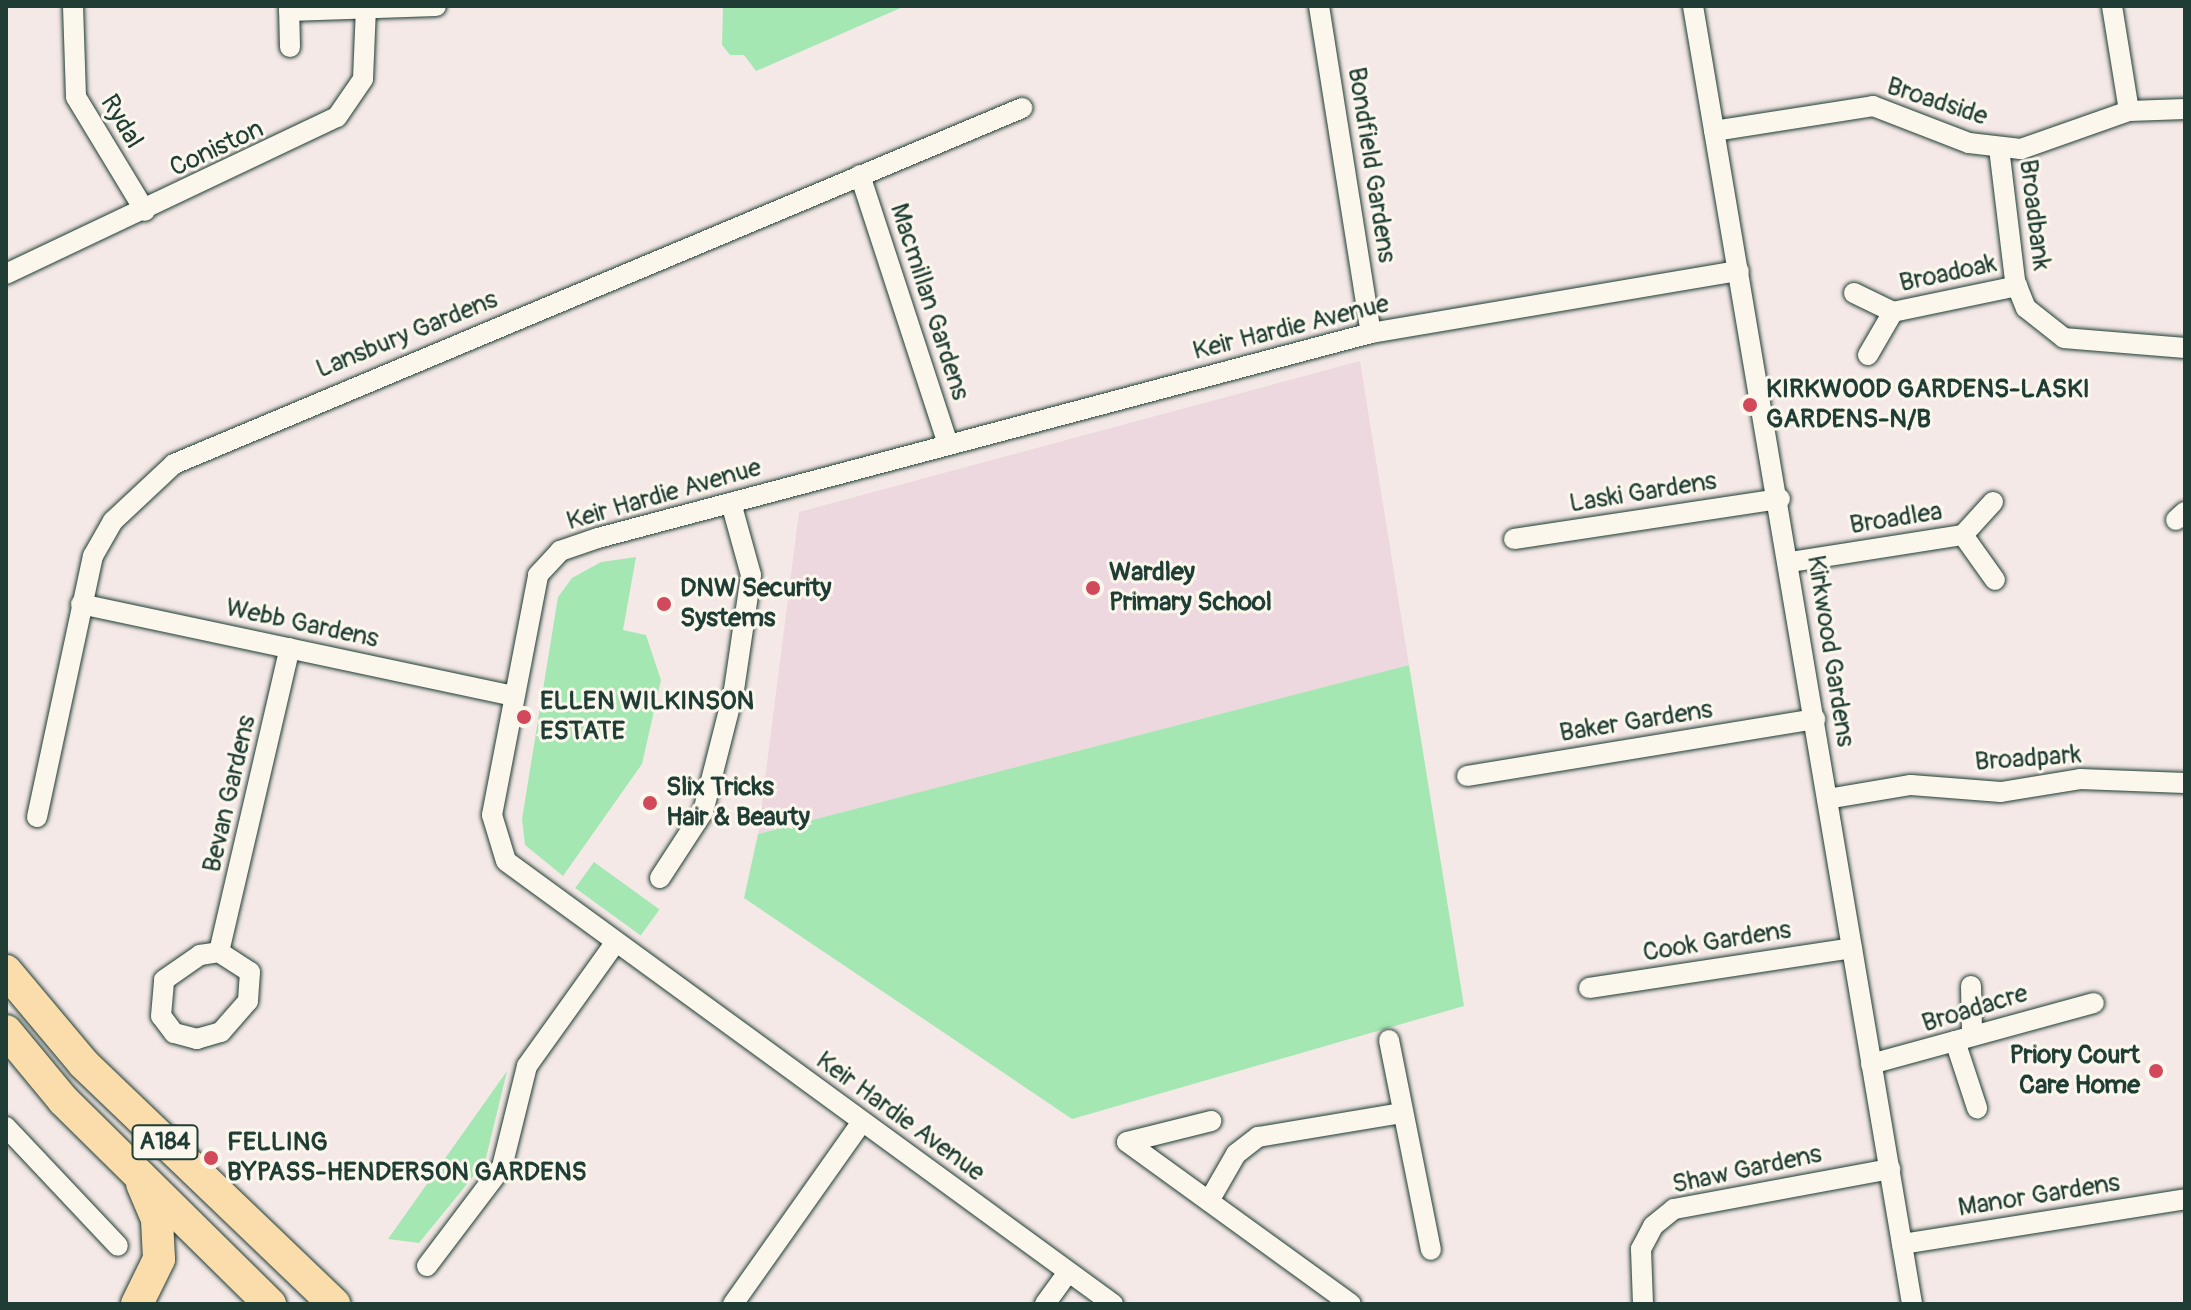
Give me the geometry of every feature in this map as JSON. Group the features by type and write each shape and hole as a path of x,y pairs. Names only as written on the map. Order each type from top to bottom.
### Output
{"highway":[{"name":"A184","path":"6,971 84,1064 334,1304"},
{"name":"A184","path":"6,1031 135,1171 270,1304"},
{"path":"135,1171 157,1219 159,1259 137,1304"}],"street":[{"name":"Rydal","path":"73,6 76,97 145,211"},
{"path":"290,47 289,8 436,6"},
{"name":"Bondfield Gardens","path":"1319,6 1371,333"},
{"name":"Kirkwood Gardens","path":"1693,6 1780,499 1912,1304"},
{"path":"2112,6 2129,111"},
{"name":"Coniston","path":"6,274 145,211 337,117 363,79 366,9"},
{"name":"Broadside","path":"1714,131 1873,106 1999,148 2042,145 2129,111 2185,109"},
{"name":"Lansbury Gardens","path":"37,817 93,556 113,521 205,446 1022,108"},
{"name":"Broadbank","path":"1999,148 2017,286 2026,308 2064,338 2185,348"},
{"name":"Macmillan Gardens","path":"860,175 948,445"},
{"name":"Keir Hardie Avenue","path":"1113,1304 521,875 497,847 492,815 513,696 532,590 548,561 577,545 1371,333 1739,271"},
{"name":"Broadoak","path":"1868,355 1893,312 2017,286"},
{"path":"1854,293 1893,312"},
{"name":"Laski Gardens","path":"1514,539 1780,499"},
{"path":"1993,502 1963,535 1995,580"},
{"path":"660,878 703,812 734,690 751,575 731,503"},
{"name":"Broadlea","path":"1790,562 1963,535"},
{"name":"Webb Gardens","path":"81,604 513,696"},
{"name":"Bevan Gardens","path":"219,952 290,648"},
{"name":"Baker Gardens","path":"1467,776 1815,719"},
{"name":"Broadpark","path":"1827,799 1911,785 2001,792 2080,779 2185,783"},
{"path":"427,1266 502,1167 527,1066 615,943"},
{"name":"Cook Gardens","path":"1589,988 1852,948"},
{"path":"219,952 250,972 248,1001 221,1032 197,1039 174,1033 161,1016 164,980 200,955 219,952"},
{"path":"1971,986 1964,1036 1977,1108"},
{"name":"Broadacre","path":"1871,1064 1964,1036 2094,1003"},
{"path":"1389,1040 1401,1113 1431,1250"},
{"path":"1209,1201 1236,1154 1258,1137 1401,1113"},
{"path":"1211,1121 1127,1142 1351,1304"},
{"path":"733,1304 862,1122"},
{"path":"6,1127 118,1246"},
{"name":"Shaw Gardens","path":"1643,1304 1641,1249 1653,1226 1674,1209 1890,1169"},
{"name":"Manor Gardens","path":"1902,1244 2185,1199"},
{"path":"1045,1304 1068,1272"}],"shaded area":[{"name":"Wardley Primary School","path":"1360,361 1409,665 758,834 799,512"}],"green space":[{"path":"723,6 905,6 756,71 744,55 730,55 722,45"},
{"path":"636,557 623,630 646,635 661,680 642,764 563,876 525,845 522,819 558,597 572,578 601,562"},
{"path":"1409,665 1464,1006 1072,1119 744,898 758,834"},
{"path":"594,862 660,910 641,935 575,888"},
{"path":"507,1071 485,1162 419,1243 388,1239"}],"place":[{"name":"KIRKWOOD GARDENS-LASKI GARDENS-N/B","path":"1750,405"},
{"name":"Wardley Primary School","path":"1093,588"},
{"name":"DNW Security Systems","path":"664,604"},
{"name":"ELLEN WILKINSON ESTATE","path":"524,717"},
{"name":"Slix Tricks Hair & Beauty","path":"650,803"},
{"name":"Priory Court Care Home","path":"2156,1071"},
{"name":"FELLING BYPASS-HENDERSON GARDENS","path":"211,1158"}]}
